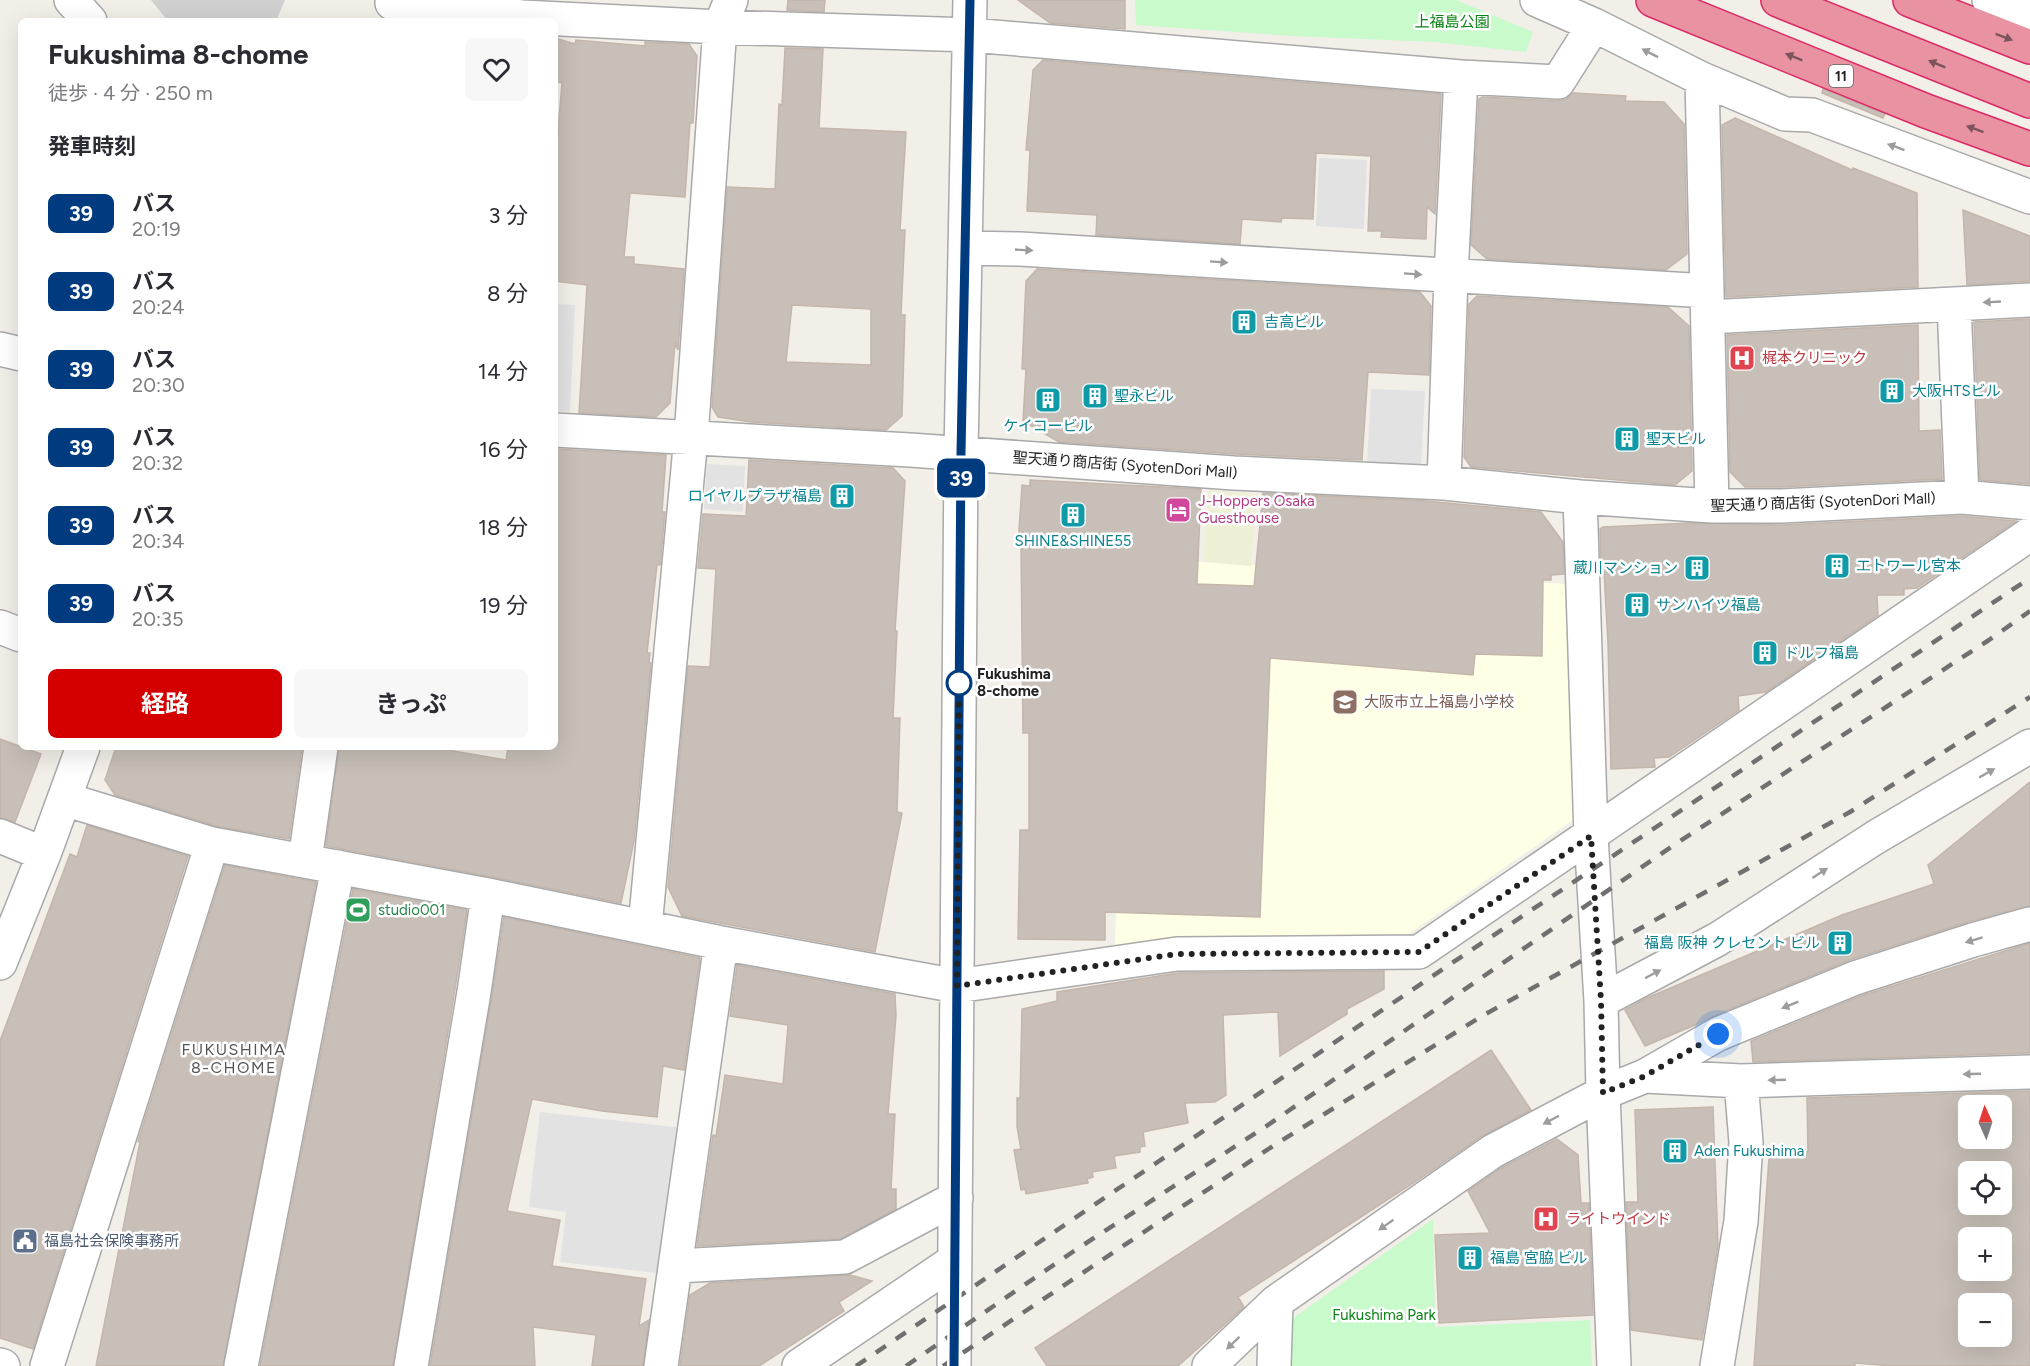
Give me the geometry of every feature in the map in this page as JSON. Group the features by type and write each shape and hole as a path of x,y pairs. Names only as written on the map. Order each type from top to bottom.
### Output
{"highway":[{"name":"11","path":"1653,0 1926,111 2030,149"},
{"path":"1778,0 2030,101"},
{"path":"1910,0 2030,47"}],"street":[{"path":"71,0 87,18"},
{"path":"954,1366 961,453 970,0"},
{"path":"1537,0 1594,25 1702,79 1785,114 1812,115 2030,196"},
{"path":"1989,0 2030,16"},
{"path":"389,8 509,18"},
{"path":"645,927 691,437 725,13"},
{"path":"555,18 725,13 1461,77 1558,82 1594,25"},
{"path":"1444,483 1461,77"},
{"path":"1702,79 1712,506"},
{"path":"966,248 1032,250 1451,276 1707,304 1954,304 2030,300"},
{"path":"1954,304 1962,497"},
{"path":"0,349 18,353"},
{"name":"聖天通り商店街 (SyotenDori Mall)","path":"558,430 961,453 1234,473 1444,483 1580,497 1712,506 1781,506 1962,497 2030,503"},
{"path":"1580,497 1591,836 1601,1001 1614,1366"},
{"path":"64,798 212,844 488,894 721,943 957,986 1177,954 1419,952 2030,534"},
{"path":"0,627 18,634"},
{"path":"1601,1001 1718,939 1876,837 2030,746"},
{"path":"0,963 45,854 82,750"},
{"path":"304,861 321,750"},
{"path":"0,836 45,854"},
{"path":"47,1366 212,844"},
{"path":"241,1366 338,867"},
{"path":"411,1366 474,992 488,894"},
{"path":"1209,1366 1276,1302 1493,1151 1603,1093 1645,1076 1718,1034 1855,978 2030,924"},
{"path":"661,1366 721,943"},
{"path":"1645,1076 1741,1081 2030,1072"},
{"path":"1717,1366 1741,1221 1746,1142 1741,1081"},
{"path":"676,1266 845,1257 956,1198"},
{"path":"799,1366 954,1261"},
{"path":"1274,1366 1276,1302"}],"shaded area":[{"path":"151,0 285,0 277,18 166,18"},
{"path":"1319,158 1367,160 1364,229 1316,226"},
{"path":"558,304 575,305 570,411 558,411"},
{"path":"1371,389 1425,391 1421,466 1367,463"},
{"path":"707,464 745,466 743,512 704,509"},
{"path":"1209,490 1257,494 1251,566 1203,562"},
{"name":"大阪市立上福島小学校","path":"1126,557 1565,584 1573,820 1407,935 1175,939 1115,949"},
{"path":"540,1112 683,1128 666,1274 560,1262 566,1212 529,1207"}],"green space":[{"name":"上福島公園","path":"1135,0 1456,0 1533,32 1526,52 1434,42 1293,36 1136,25"},
{"name":"Fukushima Park","path":"1433,1219 1435,1327 1590,1320 1592,1366 1289,1366 1289,1321"}],"building":[{"path":"788,0 825,0 824,12 787,10"},
{"path":"1018,0 1125,0 1125,29 1050,23"},
{"path":"558,39 575,44 576,40 645,46 645,42 689,44 697,56 685,197 630,193 624,257 634,257 634,264 684,269 678,350 675,343 670,403 656,417 579,413 587,285 558,281 558,132 562,83 558,82"},
{"path":"785,48 823,49 819,128 906,132 900,230 905,230 901,315 905,315 902,416 886,430 751,422 718,417 712,407 727,187 775,189 779,104 782,105","holes":["792,305 871,309 871,365 786,362"]},
{"path":"1043,60 1441,94 1435,214 1427,207 1426,239 1381,237 1382,231 1368,231 1371,156 1316,153 1313,219 1282,218 1281,222 1242,219 1240,244 1096,235 1097,215 1027,211 1030,150 1026,150 1033,70"},
{"path":"1823,89 1885,114 1883,118 1822,93"},
{"path":"1573,93 1626,96 1625,101 1664,102 1684,124 1687,254 1666,270 1487,259 1471,245 1479,99 1482,97 1557,101 1566,99"},
{"path":"1735,118 1852,170 1853,168 1917,193 1918,287 1726,297 1722,125"},
{"path":"1963,210 2030,236 2030,281 1967,285"},
{"path":"1037,269 1420,292 1431,306 1429,375 1368,372 1362,460 1059,442 1023,421 1026,369 1022,369 1026,281"},
{"path":"1477,296 1668,307 1689,326 1692,471 1675,485 1471,467 1464,457 1469,304"},
{"path":"2030,319 2030,484 1980,480 1974,322"},
{"path":"1918,325 1919,431 1940,430 1942,479 1745,487 1730,472 1727,335"},
{"path":"558,449 666,455 662,512 665,512 647,653 650,653 649,662 651,663 634,841 621,903 326,846 339,750 448,750 506,760 508,750 558,750"},
{"path":"749,460 893,468 905,481 895,631 897,631 893,718 900,718 897,812 902,813 875,952 682,916 668,887 688,666 710,667 716,569 698,568 703,514 746,516"},
{"path":"1030,480 1201,489 1197,584 1254,586 1263,493 1426,501 1541,512 1563,542 1564,574 1551,575 1551,580 1543,580 1542,656 1475,654 1473,675 1270,658 1260,917 1105,912 1105,940 1018,939 1020,830 1029,830 1029,733 1023,733 1021,545 1018,545 1022,485 1030,486"},
{"path":"1962,516 2016,521 1917,588 1904,589 1904,595 1877,595 1878,615 1766,692 1738,696 1739,710 1669,757 1654,758 1655,767 1611,769 1608,644 1604,572 1601,572 1600,529 1690,523 1782,525"},
{"path":"0,739 18,746 18,750 30,750 41,754 15,822 0,818"},
{"path":"115,750 302,750 289,839 216,826 115,795 105,780"},
{"name":"福島 阪神 クレセント ビル","path":"2030,782 2030,906 1968,922 1849,960 1645,1046 1625,1010 1647,998 1842,915 1934,884 1928,865"},
{"path":"87,825 188,856 33,1349 0,1338 0,1041 70,854 77,857"},
{"path":"225,865 316,882 223,1366 96,1366 140,1142 138,1141"},
{"path":"353,889 467,910 393,1366 260,1366"},
{"path":"504,917 700,958 684,1070 663,1066 657,1117 602,1111 532,1099 507,1211 560,1220 552,1266 646,1279 639,1326 649,1320 643,1366 592,1366 596,1335 533,1327 535,1366 430,1366"},
{"path":"2030,943 2030,1053 1753,1062 1751,1041 1861,996"},
{"path":"737,965 895,994 896,1016 888,1114 895,1114 891,1189 896,1189 896,1209 840,1239 697,1246 713,1135 716,1136 725,1075 783,1084 788,1025 730,1016"},
{"path":"1384,971 1384,989 1347,1009 1347,1014 1280,1056 1278,1012 1223,1015 1226,1095 1215,1102 1185,1103 1188,1123 1143,1132 1145,1146 1140,1147 1140,1152 1114,1156 1116,1168 1092,1172 1093,1177 1087,1179 1088,1183 1026,1194 1025,1189 1021,1190 1014,1150 1021,1149 1017,1127 1017,1098 1020,1098 1022,1009 1057,1001 1057,992 1178,973"},
{"path":"1491,1050 1531,1110 1482,1136 1238,1297 1244,1307 1178,1366 1047,1366 1035,1348"},
{"path":"2030,1091 2030,1366 1891,1366 1855,1363 1855,1366 1754,1366 1769,1158 1779,1150 1808,1152 1807,1098"},
{"path":"1713,1107 1718,1245 1702,1340 1631,1330 1626,1202 1638,1202 1635,1110"},
{"path":"1557,1139 1578,1155 1581,1203 1589,1203 1593,1315 1439,1323 1435,1235 1490,1233 1468,1191 1503,1167"},
{"path":"850,1275 872,1281 839,1302 844,1311 759,1366 680,1366 690,1295 710,1283"}],"railway":[{"path":"856,1366 1449,965 2030,578"},
{"path":"906,1366 1074,1251 1265,1127 1671,847 2030,611"},
{"path":"943,1366 1276,1144 1482,1016 1850,812 2030,697"}],"bus line":[{"name":"39","path":"954,1366 961,453 970,0"}],"place":[{"name":"吉高ビル","path":"1244,322"},
{"name":"梶本クリニック","path":"1742,358"},
{"name":"大阪HTSビル","path":"1892,391"},
{"name":"聖永ビル","path":"1095,396"},
{"name":"ケイコービル","path":"1048,400"},
{"name":"聖天ビル","path":"1627,439"},
{"name":"ロイヤルプラザ福島","path":"842,496"},
{"name":"J-Hoppers Osaka Guesthouse","path":"1178,510"},
{"name":"SHINE&SHINE55","path":"1073,515"},
{"name":"エトワール宮本","path":"1837,566"},
{"name":"蔵川マンション","path":"1697,568"},
{"name":"サンハイツ福島","path":"1637,605"},
{"name":"ドルフ福島","path":"1765,653"},
{"name":"Fukushima 8-chome","path":"959,683"},
{"name":"大阪市立上福島小学校","path":"1345,702"},
{"name":"studio001","path":"358,910"},
{"name":"福島 阪神 クレセント ビル","path":"1840,943"},
{"name":"Aden Fukushima","path":"1675,1151"},
{"name":"ライトウインド","path":"1546,1219"},
{"name":"福島社会保険事務所","path":"25,1241"},
{"name":"福島 宮脇 ビル","path":"1470,1258"}],"district":[{"name":"FUKUSHIMA 8-CHOME","path":"234,1058"}],"route":[{"path":"959,683 957,986 1177,954 1419,952 1591,836 1601,1001 1603,1093 1645,1076 1718,1034"}]}
